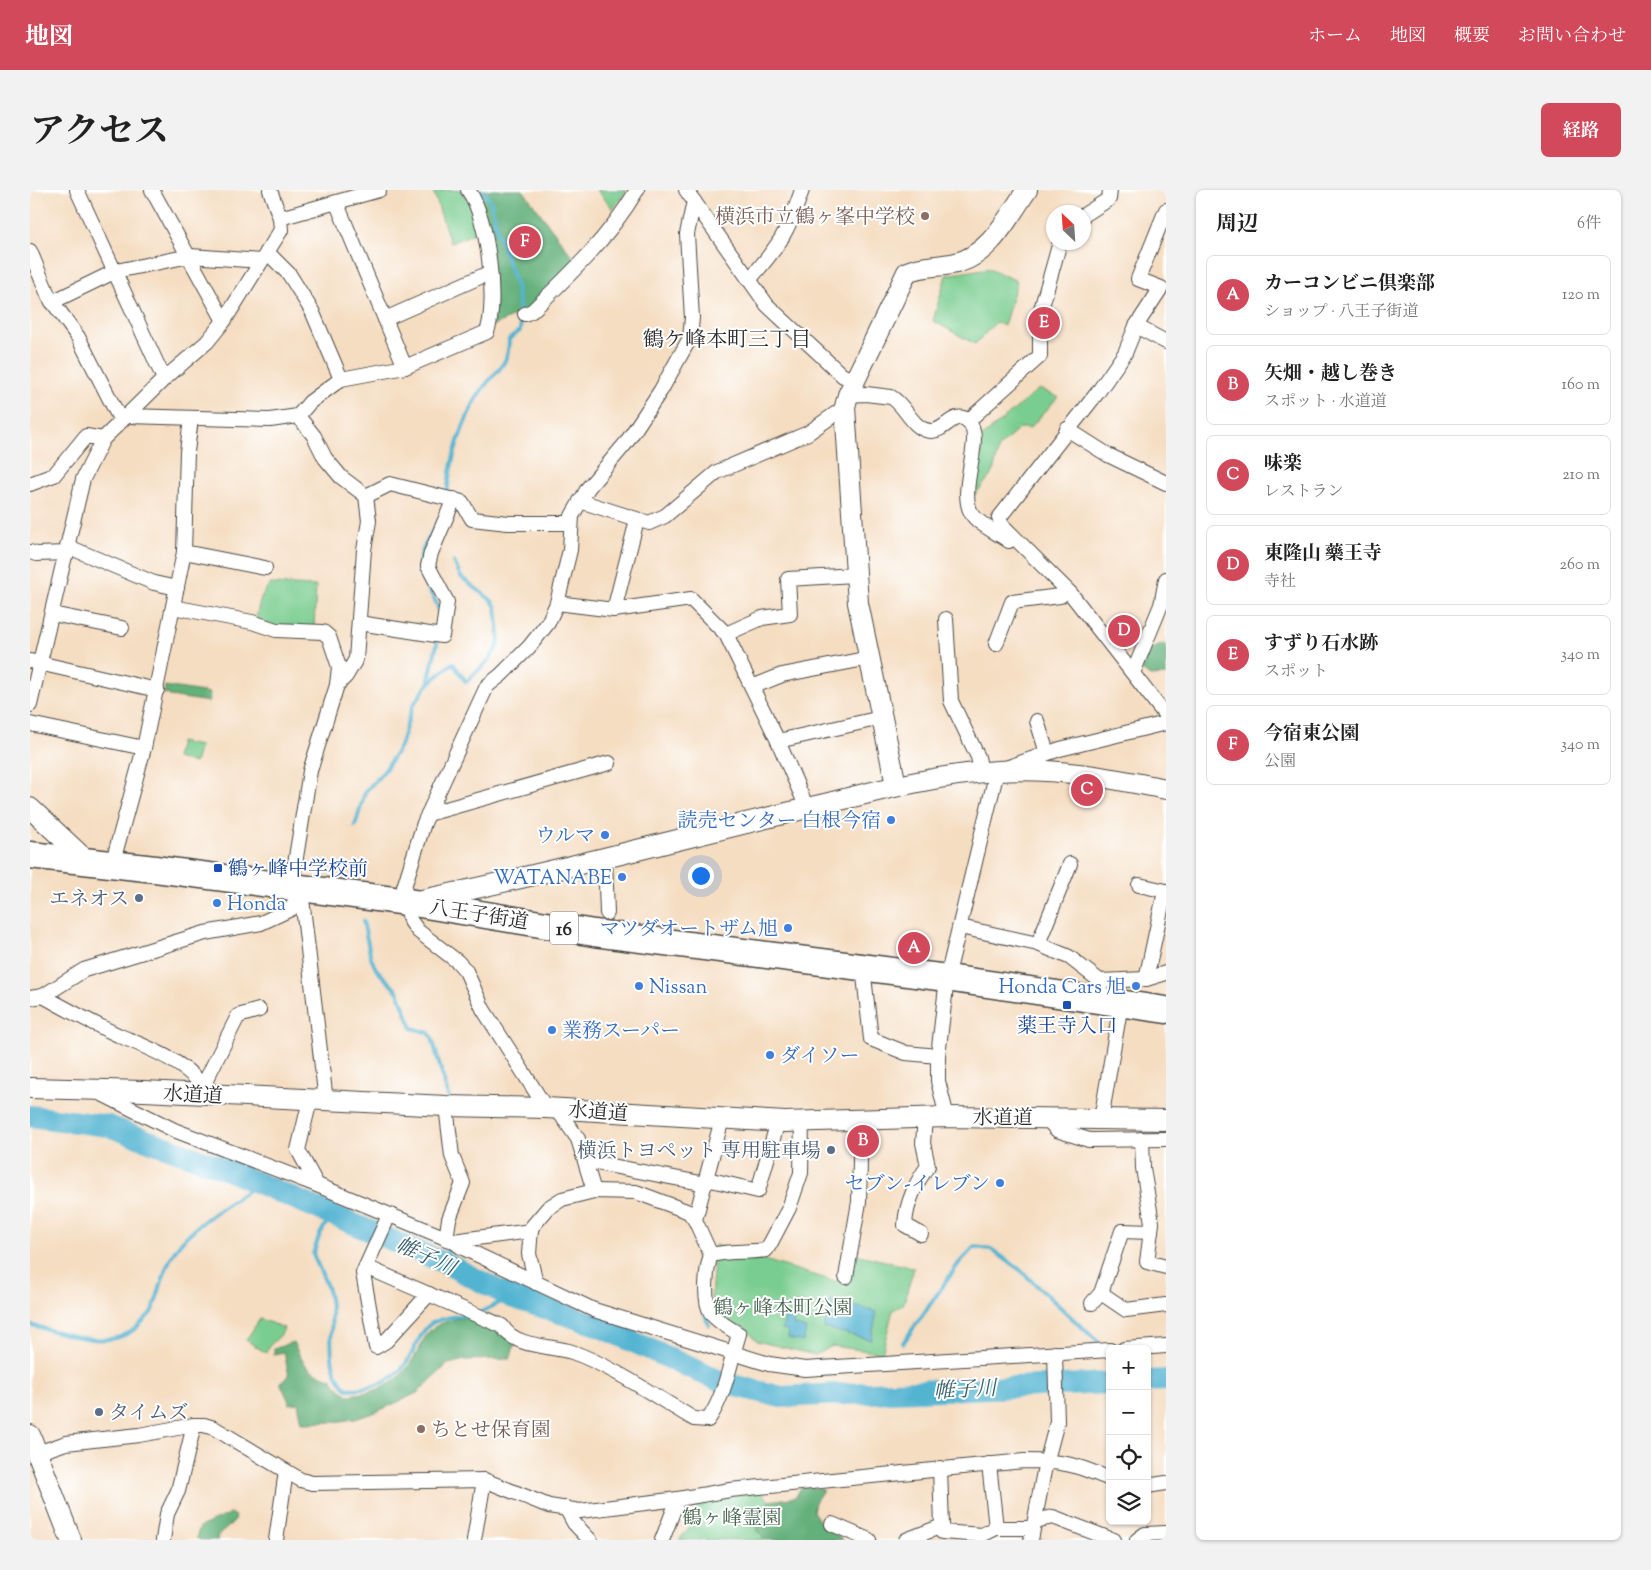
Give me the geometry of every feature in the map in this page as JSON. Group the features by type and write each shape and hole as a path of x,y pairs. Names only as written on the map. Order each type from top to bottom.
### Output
{"highway":[{"name":"八王子街道","path":"30,855 408,902 594,933 947,978 1106,995 1166,1010"}],"street":[{"path":"77,190 116,271 164,379"},
{"path":"152,190 190,256 224,321"},
{"path":"30,705 35,662 52,614 83,479 103,439 164,379 207,342 224,321 281,230 280,218 270,190"},
{"path":"280,218 336,204 379,190"},
{"path":"124,418 270,420 298,416 310,402 340,379 405,367 487,332 491,320 489,273 484,229 476,203 468,190"},
{"path":"525,314 532,311 582,262 612,228 637,190"},
{"path":"749,280 777,248 789,228 802,190"},
{"path":"580,501 649,523 665,516 717,472 808,433 850,394 907,272 914,269 955,264 975,256 988,245 1027,190"},
{"path":"1091,210 1108,199 1110,190"},
{"path":"690,195 767,305 843,376 850,394 855,575 896,785"},
{"path":"594,1190 578,1139 551,1108 483,1008 466,971 458,962 418,931 410,920 404,887 428,814 486,686 501,675 529,647 548,623 557,603 570,550 570,523 580,501 626,443 661,390 690,338 692,318 687,234 690,195"},
{"path":"336,204 405,367"},
{"path":"1166,210 1138,278 1161,288 1136,326 1124,353 1114,368 1000,518 1002,525 1067,591 1166,716"},
{"path":"968,421 1040,356 1040,313 1058,250"},
{"path":"30,251 52,302 78,338 124,418"},
{"path":"52,302 116,271 190,256 264,256 289,274 312,311 340,379"},
{"path":"385,319 489,273"},
{"path":"1136,326 1166,342"},
{"path":"850,394 892,396 914,421 923,429 931,431 944,426 952,419 962,417 968,421 974,428 967,480 969,507 973,515 1033,557"},
{"path":"298,416 314,436 326,458 341,478 366,496 369,521 364,550 356,659 346,676 336,684"},
{"path":"30,808 100,863 144,748 157,690 184,552 187,452 191,418"},
{"path":"1067,429 1108,455 1166,483"},
{"path":"30,484 54,475 86,436 103,439"},
{"path":"366,496 390,484 454,499 466,505 472,520 508,523 570,523"},
{"path":"359,623 442,636 447,602 428,566 430,553 454,499"},
{"path":"614,610 636,520"},
{"path":"30,552 36,554 68,550 154,582 176,588"},
{"path":"184,552 266,568"},
{"path":"726,634 762,618 790,614 788,579 855,575"},
{"path":"1133,673 1161,605 1166,579"},
{"path":"996,644 1012,602 1060,596 1067,591"},
{"path":"557,603 614,610 692,599 726,634 778,741 807,808"},
{"path":"36,997 84,970 205,932 261,923 291,909 296,888 310,772 336,684 339,667 329,637 323,632 276,630 252,622 173,607"},
{"path":"52,614 115,623"},
{"path":"946,619 951,701 978,757 989,772 960,927 947,978 938,1056 938,1081 947,1117"},
{"path":"752,687 782,675 870,658"},
{"path":"35,662 157,690"},
{"path":"778,741 882,718"},
{"path":"1037,721 1054,751 1053,758 1056,772"},
{"path":"989,772 1054,751 1166,723"},
{"path":"30,724 144,748"},
{"path":"428,814 609,763"},
{"path":"408,902 605,858 896,785 989,772 1056,772 1166,789"},
{"path":"605,858 608,913"},
{"path":"1038,944 1070,864"},
{"path":"1139,885 1166,891 1146,979"},
{"path":"296,888 318,1100 298,1150 317,1185"},
{"path":"960,927 1038,944 1069,957 1106,995 1101,1119"},
{"path":"863,967 871,1039 906,1053 938,1056"},
{"path":"1106,995 1166,973"},
{"path":"36,997 161,1055 192,1072 202,1090"},
{"path":"202,1090 238,1016 259,1010"},
{"name":"水道道","path":"30,1088 202,1090 318,1100 446,1106 551,1108 802,1122 947,1117 1166,1120"},
{"path":"91,1088 174,1130 317,1185 386,1220 450,1240 594,1310 732,1360 805,1369 1055,1358 1106,1351"},
{"path":"446,1106 452,1156 463,1183 449,1219 450,1240"},
{"path":"1045,1117 1057,1130 1086,1139 1166,1139"},
{"path":"921,1234 905,1225 906,1215 920,1178 928,1166 923,1143 925,1118"},
{"path":"695,1220 722,1119"},
{"path":"846,1277 859,1202 861,1119"},
{"path":"586,1161 758,1190 778,1121"},
{"path":"709,1251 766,1250 789,1208 801,1173 802,1122"},
{"path":"1142,1139 1143,1168 1152,1223 1147,1262 1166,1267"},
{"path":"368,1262 428,1294 502,1326 506,1333 519,1341 572,1352 594,1361 694,1419 708,1420 714,1412 739,1334 711,1314 707,1301 709,1251 695,1220 689,1212 636,1192 594,1190 562,1199 548,1208 530,1231 529,1254 536,1283"},
{"path":"386,1220 363,1273 376,1347 386,1341 428,1294"},
{"path":"450,1240 530,1231"},
{"path":"1151,1232 1122,1231 1097,1298 1126,1310 1166,1305"},
{"path":"1151,1347 1166,1346"},
{"path":"1033,1529 1057,1422 1055,1358"},
{"path":"71,1540 35,1455 66,1443 139,1435 194,1425 214,1428 301,1480 312,1483 484,1480 535,1501 580,1510 678,1499 730,1490 989,1464 1047,1461 1075,1465 1106,1477"},
{"path":"159,1538 167,1514 178,1491 194,1425"},
{"path":"989,1464 996,1528"},
{"path":"940,1468 942,1532 982,1538 996,1528 1033,1529 1053,1517 1113,1540"},
{"path":"276,1540 286,1471"},
{"path":"474,1540 484,1480"},
{"path":"1151,1485 1166,1483"},
{"path":"662,1540 678,1499"},
{"path":"566,1508 574,1523 590,1540"},
{"path":"832,1524 868,1540"},
{"path":"906,1540 942,1526"},
{"path":"1137,1540 1145,1534 1166,1533"}],"green space":[{"path":"433,190 461,190 471,205 478,232 450,243"},
{"path":"474,190 523,190 575,260 532,307 493,326"},
{"path":"597,190 627,190 613,209"},
{"path":"989,268 1017,281 1004,326 996,322 975,344 933,321 946,275"},
{"path":"1039,389 1058,397 1030,428 1020,428 999,447 993,473 974,496 982,437"},
{"path":"271,584 316,586 314,628 277,628 256,619 262,595"},
{"path":"1163,644 1166,646 1166,675 1150,676 1142,670 1143,660 1151,650"},
{"path":"165,686 210,693 209,702 169,696 169,694 164,694"},
{"path":"180,742 200,746 195,763 176,758"},
{"name":"鶴ヶ峰本町公園","path":"715,1245 837,1282 847,1252 914,1268 903,1305 893,1310 882,1353 832,1346 815,1355 757,1341 744,1327 734,1325 718,1313 711,1298"},
{"path":"489,1315 503,1319 512,1328 514,1344 510,1359 465,1360 448,1364 417,1393 376,1412 355,1419 302,1423 298,1403 290,1404 280,1382 289,1376 284,1352 274,1354 274,1349 293,1342 303,1361 311,1370 332,1378 336,1386 348,1395 382,1388 390,1384 405,1371 430,1330 439,1324 453,1320"},
{"path":"260,1319 284,1328 266,1353 246,1340"},
{"path":"808,1486 823,1490 815,1502 813,1511 821,1524 843,1540 765,1540 758,1531 756,1515 769,1501 796,1497 801,1487"},
{"name":"鶴ヶ峰霊園","path":"760,1491 769,1501 756,1516 758,1531 765,1540 679,1540 689,1528 698,1498"},
{"path":"231,1513 236,1516 235,1520 217,1537 218,1540 201,1540 196,1538 200,1527"}],"water":[{"path":"831,1300 877,1312 871,1340 824,1328"},
{"path":"785,1318 794,1320 793,1325 806,1329 803,1342 788,1338 789,1332 782,1330"}],"waterway":[{"path":"447,496 454,456 468,415 481,391 504,363 507,356 509,339 520,331 521,319 516,286 497,230 491,202 481,190"},
{"path":"438,521 424,546 419,566 424,583 436,602 439,612"},
{"path":"428,684 453,663 466,682 489,660 498,646 499,635 496,607 491,600 461,577 454,562"},
{"path":"355,826 365,792 385,770 400,746 413,705 428,684 438,639"},
{"path":"363,921 371,958 376,969 398,992 412,1028 429,1033 432,1038 449,1099"},
{"name":"帷子川","path":"30,1116 108,1126 218,1166 445,1263 511,1297 594,1324 724,1383 781,1397 1106,1383"},
{"path":"30,1325 88,1339 103,1340 117,1338 130,1333 152,1311 168,1263 184,1239 204,1221 259,1183"},
{"path":"331,1215 319,1236 313,1254 329,1294 334,1369 339,1380 347,1389 358,1389 386,1382 407,1363 421,1335 428,1326 451,1317 465,1315"},
{"path":"445,1263 449,1244"},
{"name":"帷子川","path":"903,1343 959,1263 974,1247 991,1249 1019,1269 1098,1342"},
{"path":"481,1312 511,1297"},
{"path":"705,1315 709,1325"},
{"name":"帷子川","path":"1151,1376 1166,1378"},
{"name":"帷子川","path":"1151,1381 1166,1380"},
{"name":"帷子川","path":"820,1395 854,1388"}],"place":[{"name":"横浜市立鶴ヶ峯中学校","path":"925,216"},
{"name":"今宿東公園","path":"525,242"},
{"name":"すずり石水跡","path":"1044,323"},
{"name":"東隆山 藥王寺","path":"1124,631"},
{"name":"味楽","path":"1087,790"},
{"name":"読売センター 白根今宿","path":"891,820"},
{"name":"ウルマ","path":"605,835"},
{"name":"鶴ヶ峰中学校前","path":"218,868"},
{"name":"WATANABE","path":"622,877"},
{"name":"エネオス","path":"139,898"},
{"name":"Honda","path":"217,903"},
{"name":"マツダオートザム旭","path":"788,928"},
{"name":"カーコンビニ倶楽部","path":"914,948"},
{"name":"Nissan","path":"639,986"},
{"name":"Honda Cars 旭","path":"1136,986"},
{"name":"薬王寺入口","path":"1067,1005"},
{"name":"業務スーパー","path":"552,1030"},
{"name":"ダイソー","path":"770,1055"},
{"name":"矢畑・越し巻き","path":"863,1141"},
{"name":"横浜トヨペット 専用駐車場","path":"831,1150"},
{"name":"セブン-イレブン","path":"1000,1183"},
{"name":"タイムズ","path":"99,1412"},
{"name":"ちとせ保育園","path":"421,1429"}],"district":[{"name":"鶴ケ峰本町三丁目","path":"727,339"}]}
